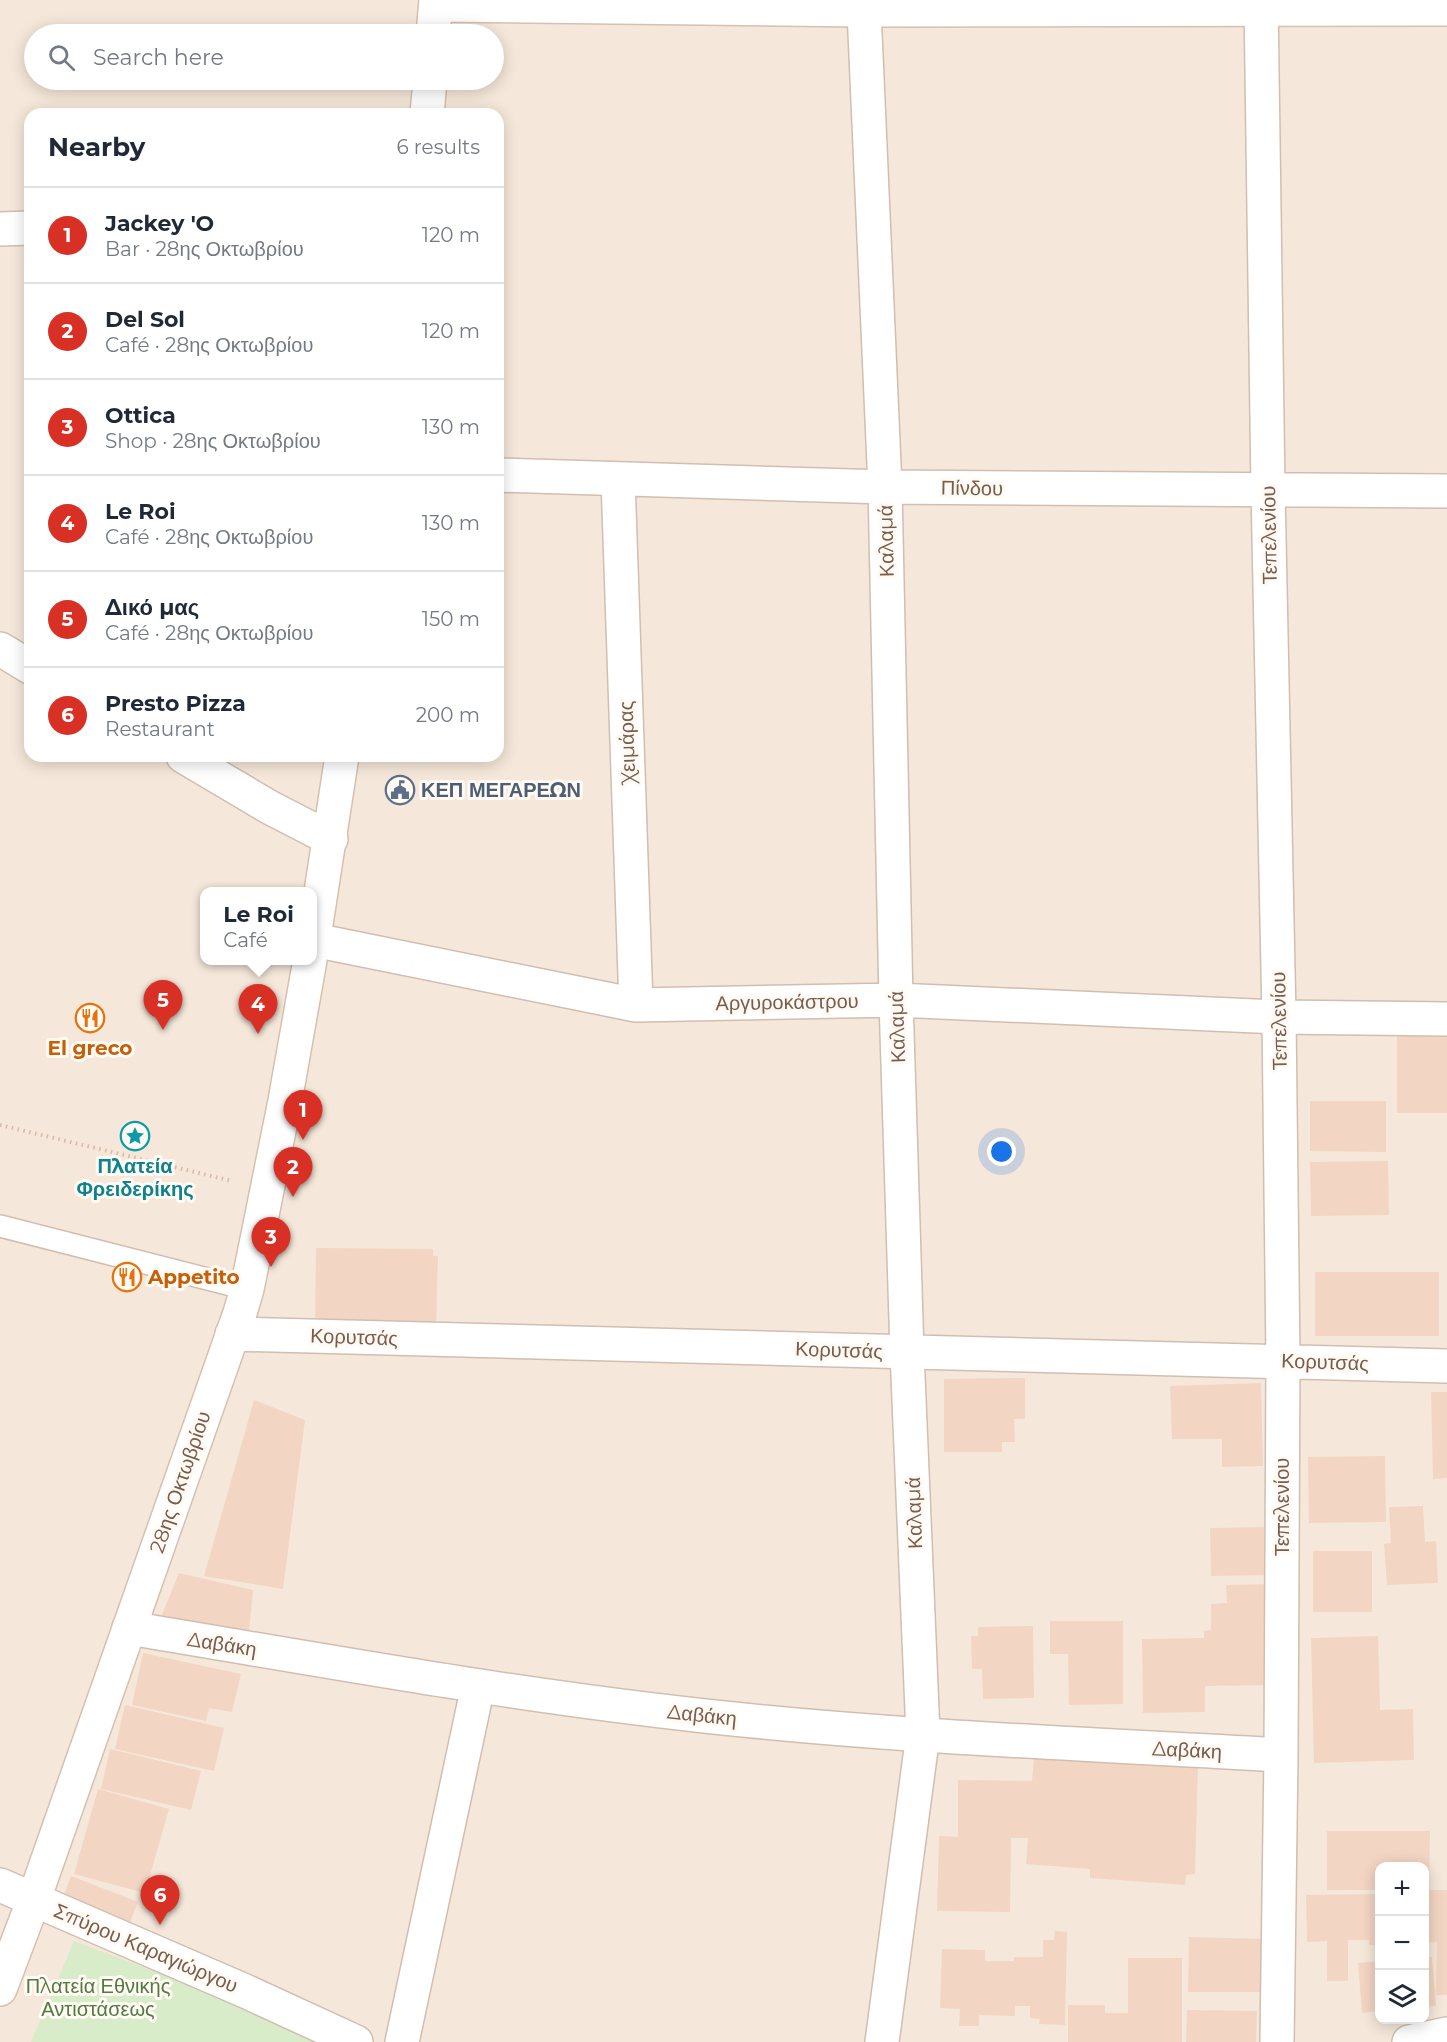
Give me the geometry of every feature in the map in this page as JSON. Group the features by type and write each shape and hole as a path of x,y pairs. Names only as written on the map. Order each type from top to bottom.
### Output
{"street":[{"path":"435,13 1261,4 1447,9"},
{"name":"Τεπελενίου","path":"1261,4 1283,1360 1281,1755 1276,2042"},
{"name":"Καλαμά","path":"864,10 885,487 896,1000 907,1352 923,1734 882,2042"},
{"path":"428,108 429,90"},
{"path":"0,229 24,228"},
{"name":"Πίνδου","path":"504,475 885,487 1447,491"},
{"name":"Χειμάρας","path":"618,479 636,1005"},
{"path":"0,649 24,663"},
{"path":"193,762 269,807 331,839"},
{"name":"28ης Οκτωβρίου","path":"317,921 341,762"},
{"name":"Αργυροκάστρου","path":"317,951 636,1005 896,1000 1279,1017 1447,1019"},
{"name":"28ης Οκτωβρίου","path":"0,1989 34,1899 247,1289 285,1101 309,965"},
{"name":"Κορυτσάς","path":"232,1334 1447,1366"},
{"name":"Δαβάκη","path":"129,1628 478,1686 704,1716 923,1734 1281,1755"},
{"path":"402,2042 478,1686"},
{"name":"Σπύρου Καραγιώργου","path":"0,1885 245,1990 356,2042"},
{"path":"1408,2042 1447,2034"}],"lane":[{"path":"0,1226 247,1289"}],"path":[{"path":"0,1125 267,1189"}],"shaded area":[{"path":"0,0 1447,0 1447,2042 0,2042"}],"green space":[{"name":"Πλατεία Εθνικής Αντιστάσεως","path":"74,1941 266,2013 312,2042 31,2042"}],"building":[{"path":"1397,1031 1447,1031 1447,1113 1397,1113"},
{"path":"1310,1101 1386,1101 1386,1152 1310,1151"},
{"path":"1388,1161 1389,1215 1311,1216 1310,1162"},
{"path":"316,1248 433,1249 433,1256 438,1256 436,1329 315,1327"},
{"path":"1315,1272 1439,1272 1439,1336 1315,1336"},
{"path":"1025,1378 1025,1419 1014,1419 1015,1442 1002,1442 1002,1452 944,1452 944,1379"},
{"path":"1261,1383 1263,1466 1222,1467 1222,1439 1172,1439 1170,1386"},
{"path":"1431,1392 1447,1392 1447,1478 1433,1479"},
{"path":"254,1400 305,1420 283,1589 204,1576"},
{"path":"1385,1456 1386,1522 1309,1523 1308,1457"},
{"path":"1423,1506 1425,1542 1436,1541 1438,1583 1387,1585 1384,1544 1391,1543 1389,1507"},
{"path":"1273,1527 1273,1575 1211,1576 1210,1528"},
{"path":"1313,1551 1372,1551 1372,1612 1313,1612"},
{"path":"179,1573 253,1590 248,1642 156,1629"},
{"path":"1272,1584 1274,1685 1205,1686 1205,1712 1143,1713 1142,1639 1204,1638 1204,1631 1211,1630 1211,1604 1227,1603 1226,1585"},
{"path":"1050,1621 1123,1621 1123,1704 1069,1705 1068,1654 1050,1654"},
{"path":"1033,1626 1034,1698 983,1699 982,1669 972,1669 971,1636 978,1636 978,1627"},
{"path":"1378,1636 1380,1710 1413,1709 1414,1760 1314,1763 1311,1638"},
{"path":"143,1653 241,1674 232,1712 209,1708 206,1721 132,1705"},
{"path":"125,1705 224,1728 214,1771 115,1749"},
{"path":"110,1749 201,1771 191,1810 101,1789"},
{"path":"1034,1757 1198,1763 1195,1874 1186,1875 1185,1885 1090,1878 1090,1869 1026,1864 1028,1838 1011,1838 1010,1912 937,1911 939,1836 958,1837 958,1780 1032,1781"},
{"path":"98,1789 169,1809 145,1893 74,1874"},
{"path":"1327,1831 1430,1831 1429,1890 1429,1862 1375,1862 1375,1890 1327,1890"},
{"path":"71,1876 138,1902 129,1925 62,1900"},
{"path":"1429,1890 1447,1890 1447,1995 1436,1995 1437,1942 1429,1943"},
{"path":"1375,1894 1375,1945 1369,1945 1369,1940 1348,1940 1348,1981 1327,1981 1327,1941 1307,1942 1306,1895"},
{"path":"1055,1931 1067,1932 1065,2025 1039,2024 1040,2019 1030,2018 1030,2006 1015,2006 1015,2016 979,2015 979,2026 959,2026 960,2009 940,2008 942,1949 985,1950 985,1961 1014,1961 1014,1957 1043,1957 1043,1940 1054,1940"},
{"path":"1189,1937 1264,1939 1263,1992 1188,1992"},
{"path":"1429,1957 1432,1957 1436,2006 1429,2007"},
{"path":"1128,1958 1182,1958 1182,2042 1068,2042 1068,2005 1105,2005 1105,2013 1128,2013"},
{"path":"1375,1961 1375,2012 1362,2013 1358,1963"},
{"path":"1187,2010 1257,2011 1256,2042 1186,2042"}],"place":[{"name":"ΚΕΠ ΜΕΓΑΡΕΩΝ","path":"400,790"},
{"name":"El greco","path":"90,1018"},
{"name":"Δικό μας","path":"163,1030"},
{"name":"Le Roi","path":"258,1034"},
{"name":"Πλατεία Φρειδερίκης","path":"135,1136"},
{"name":"Jackey 'O","path":"303,1140"},
{"name":"Del Sol","path":"293,1197"},
{"name":"Ottica","path":"271,1267"},
{"name":"Appetito","path":"127,1277"},
{"name":"Presto Pizza","path":"160,1925"}]}
